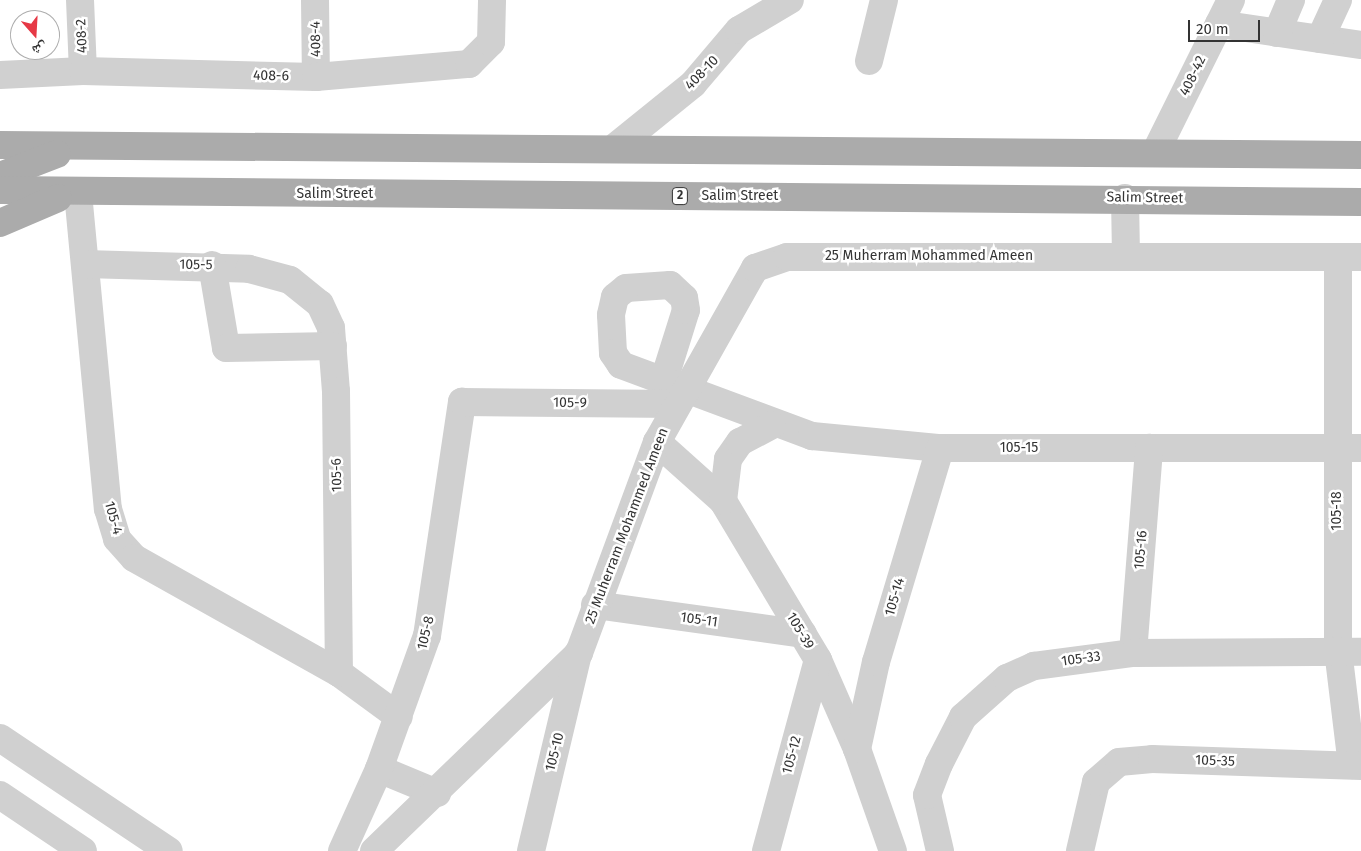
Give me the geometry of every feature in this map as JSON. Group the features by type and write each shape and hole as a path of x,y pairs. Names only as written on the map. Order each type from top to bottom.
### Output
{"main road":[{"path":"0,145 1361,154"},
{"path":"0,176 29,161 98,146"},
{"name":"Salim Street","path":"0,190 78,193 1124,198 1361,202"},
{"path":"0,223 45,201 78,193"}],"street":[{"name":"408-2","path":"80,0 83,72"},
{"name":"408-4","path":"315,0 316,77"},
{"name":"408-6","path":"0,76 83,72 316,77 469,64 491,42 492,0"},
{"name":"408-10","path":"614,148 693,84 739,30 790,0"},
{"path":"869,61 884,0"},
{"name":"408-42","path":"1156,153 1232,0"},
{"path":"1277,33 1291,0"},
{"path":"1320,39 1338,0"},
{"path":"1220,24 1361,45"},
{"name":"105-4","path":"78,193 108,510 117,539 134,558 339,673 399,717"},
{"path":"1124,198 1126,256"},
{"name":"25 Muherram Mohammed Ameen","path":"374,851 436,793 578,653 676,390 755,268 770,261 786,257 1350,257"},
{"name":"105-18","path":"1350,257 1350,651 1356,766"},
{"name":"105-5","path":"85,264 212,265 264,272 302,288"},
{"path":"212,265 226,348 333,346"},
{"name":"105-6","path":"302,288 320,304 333,346 339,673"},
{"name":"105-9","path":"462,402 676,390"},
{"name":"105-15","path":"676,390 772,426 812,436 940,448 1349,448"},
{"name":"105-8","path":"342,851 399,717 427,636 462,402"},
{"path":"723,501 728,459 740,442 772,426"},
{"name":"105-39","path":"657,442 723,501 803,634 818,660 857,749 893,851"},
{"name":"105-14","path":"857,749 876,662 940,448"},
{"name":"105-16","path":"1133,652 1149,448"},
{"name":"105-11","path":"595,605 803,634"},
{"name":"105-33","path":"940,851 927,796 952,734 976,702 1007,678 1034,666 1133,652 1350,651"},
{"name":"105-10","path":"530,851 578,653"},
{"name":"105-12","path":"766,851 818,660"},
{"path":"0,738 169,851"},
{"name":"105-35","path":"1080,851 1089,800 1102,773 1130,760 1356,766"},
{"path":"378,770 436,793"},
{"path":"0,794 84,851"}]}
